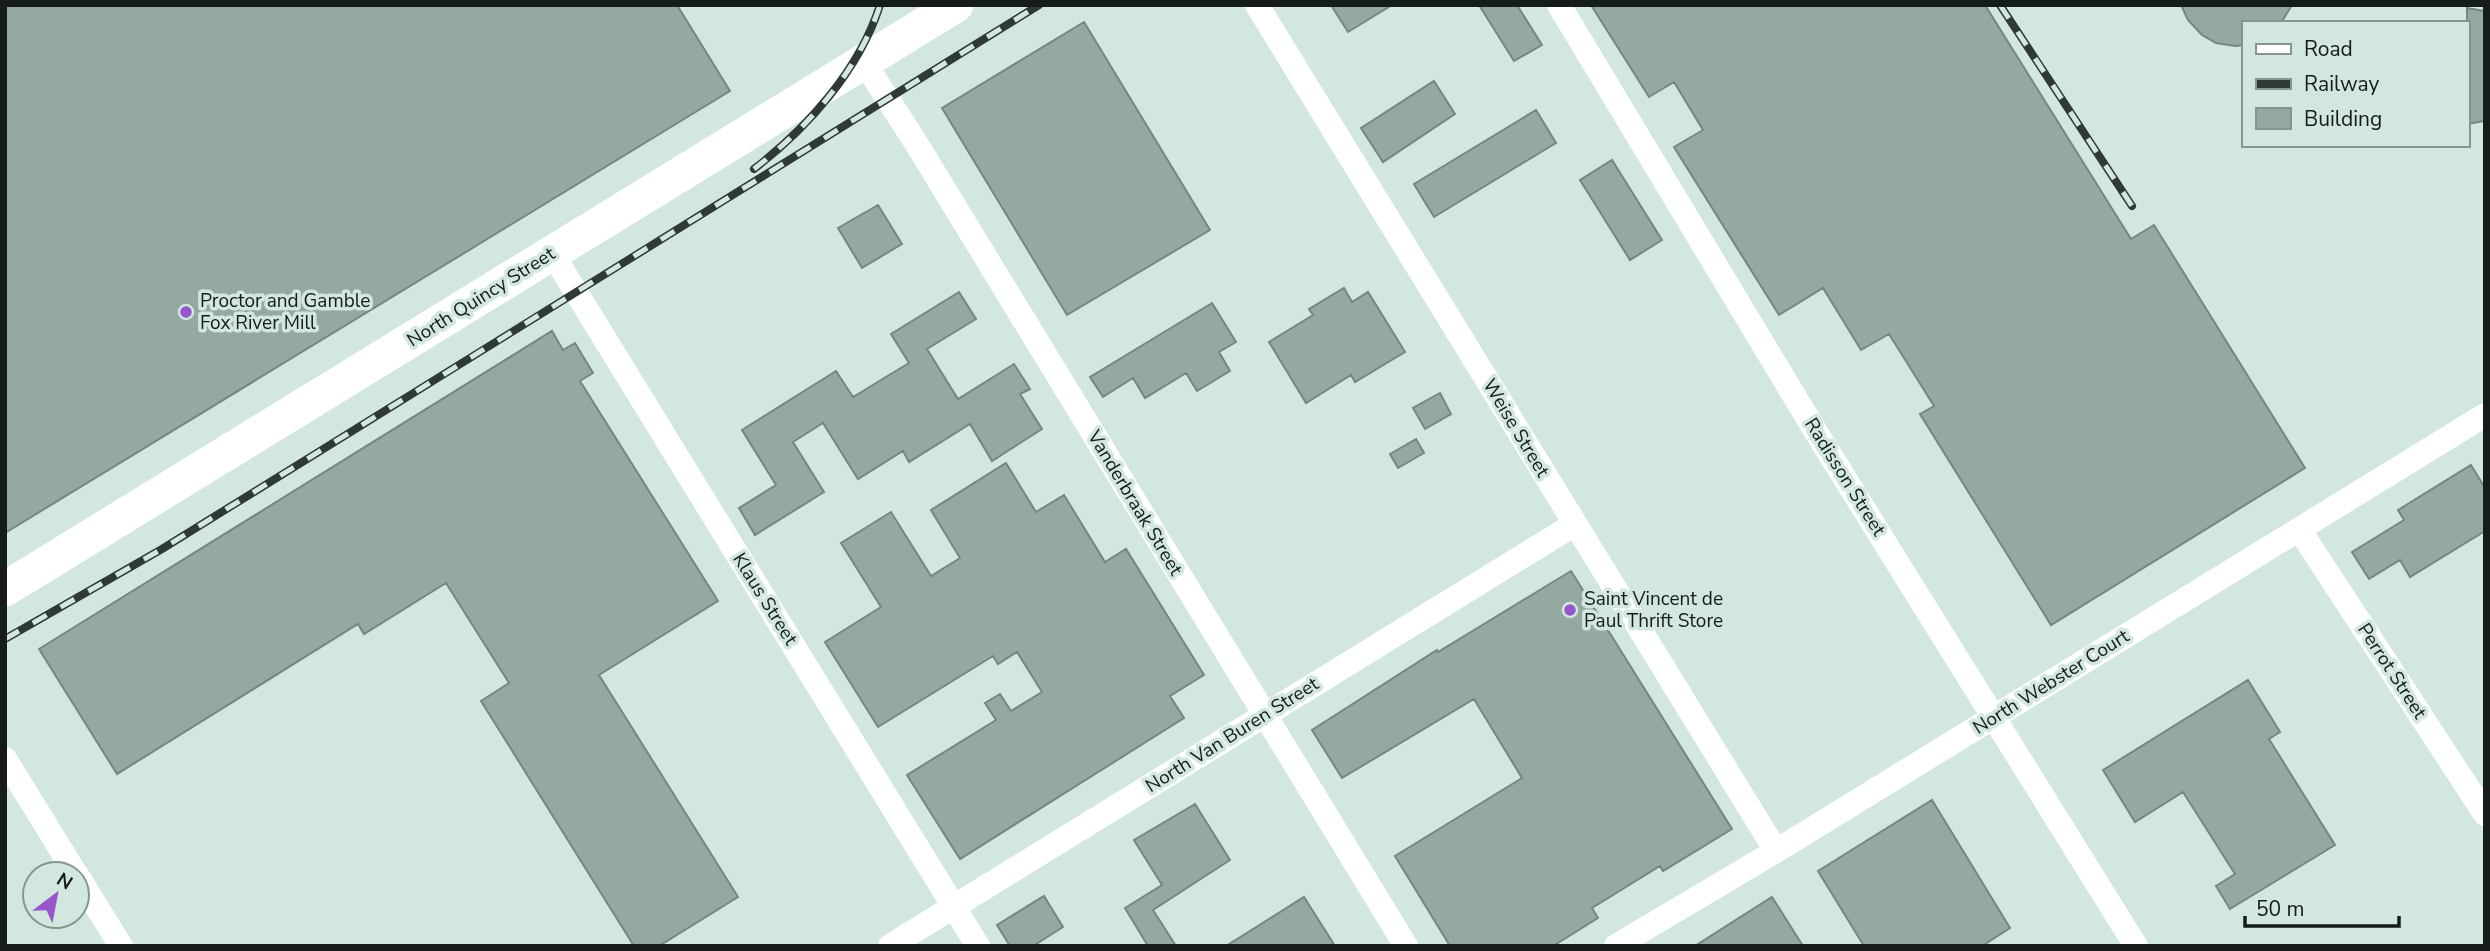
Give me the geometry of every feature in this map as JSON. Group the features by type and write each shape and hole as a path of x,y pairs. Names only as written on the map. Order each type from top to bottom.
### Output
{"street":[{"name":"North Quincy Street","path":"5,589 956,5"},
{"name":"Weise Street","path":"1257,5 1776,851"},
{"name":"Radisson Street","path":"1559,5 1992,718 2136,946"},
{"name":"Vanderbraak Street","path":"864,62 1406,946"},
{"name":"Klaus Street","path":"552,253 978,946"},
{"name":"North Webster Court","path":"1616,946 1776,851 2485,415"},
{"name":"North Van Buren Street","path":"890,946 1576,524"},
{"name":"Perrot Street","path":"2299,529 2485,814"},
{"path":"5,759 68,860"},
{"path":"91,898 121,946"}],"building":[{"name":"Proctor and Gamble Fox River Mill","path":"5,5 677,5 730,91 5,533"},
{"path":"1331,5 1392,5 1348,32"},
{"path":"1479,5 1517,5 1542,45 1514,61"},
{"path":"1591,5 1985,5 2131,239 2154,225 2305,468 2051,625 1920,414 1934,406 1889,334 1861,350 1823,288 1779,315 1674,147 1703,130 1674,82 1649,97"},
{"path":"2181,5 2292,5 2282,21 2242,21 2242,45 2216,43 2202,35 2188,20"},
{"path":"2467,8 2485,11 2485,121 2469,124 2469,21"},
{"path":"1084,22 1210,230 1067,315 942,108"},
{"path":"1434,81 1455,114 1383,162 1361,128"},
{"path":"1536,110 1556,143 1434,217 1414,184"},
{"path":"1612,160 1662,240 1630,260 1580,180"},
{"path":"878,205 902,244 862,268 838,228"},
{"path":"1344,288 1352,302 1368,292 1405,352 1355,382 1351,375 1306,403 1269,342 1313,315 1309,309"},
{"path":"959,292 976,319 927,349 958,399 1014,364 1030,389 1020,394 1042,429 992,461 970,424 909,462 903,451 858,479 823,423 793,442 824,492 755,535 739,508 776,485 742,430 836,371 853,397 909,363 891,334"},
{"path":"1212,303 1236,342 1219,352 1230,371 1197,391 1186,373 1145,398 1133,378 1103,397 1090,377"},
{"path":"552,331 563,350 575,343 593,373 580,381 718,601 599,675 738,897 659,946 634,946 481,701 509,683 446,583 364,634 358,624 117,774 39,649"},
{"path":"1440,393 1451,414 1425,429 1413,408"},
{"path":"1416,439 1424,453 1398,468 1390,454"},
{"path":"1006,463 1036,512 1064,495 1105,562 1126,549 1204,675 1170,696 1184,718 960,859 907,775 996,720 985,703 1000,694 1011,711 1042,692 1017,652 998,664 993,656 878,727 825,642 881,607 841,543 891,512 931,576 960,558 931,510"},
{"path":"2471,465 2485,488 2485,531 2410,577 2400,560 2369,579 2352,552 2404,520 2398,510"},
{"path":"1571,571 1732,829 1663,871 1660,866 1592,908 1598,918 1553,946 1450,946 1395,856 1522,778 1474,699 1342,778 1312,730 1437,650 1438,652"},
{"path":"2248,680 2280,732 2269,739 2335,845 2230,909 2216,886 2235,874 2183,792 2135,822 2103,770"},
{"path":"1932,800 2010,928 1982,946 1864,946 1818,871"},
{"path":"1195,804 1230,860 1153,910 1176,946 1148,946 1125,908 1162,885 1134,840"},
{"path":"1044,896 1063,927 1033,946 1010,946 997,925"},
{"path":"1304,897 1335,946 1226,946"},
{"path":"1772,897 1803,946 1695,946"}],"railway":[{"path":"754,169 793,135 829,96 859,53 880,5"},
{"path":"5,639 162,549 1039,5"},
{"path":"2000,5 2132,206"}],"place":[{"name":"Proctor and Gamble Fox River Mill","path":"186,312"},
{"name":"Saint Vincent de Paul Thrift Store","path":"1570,610"}]}
